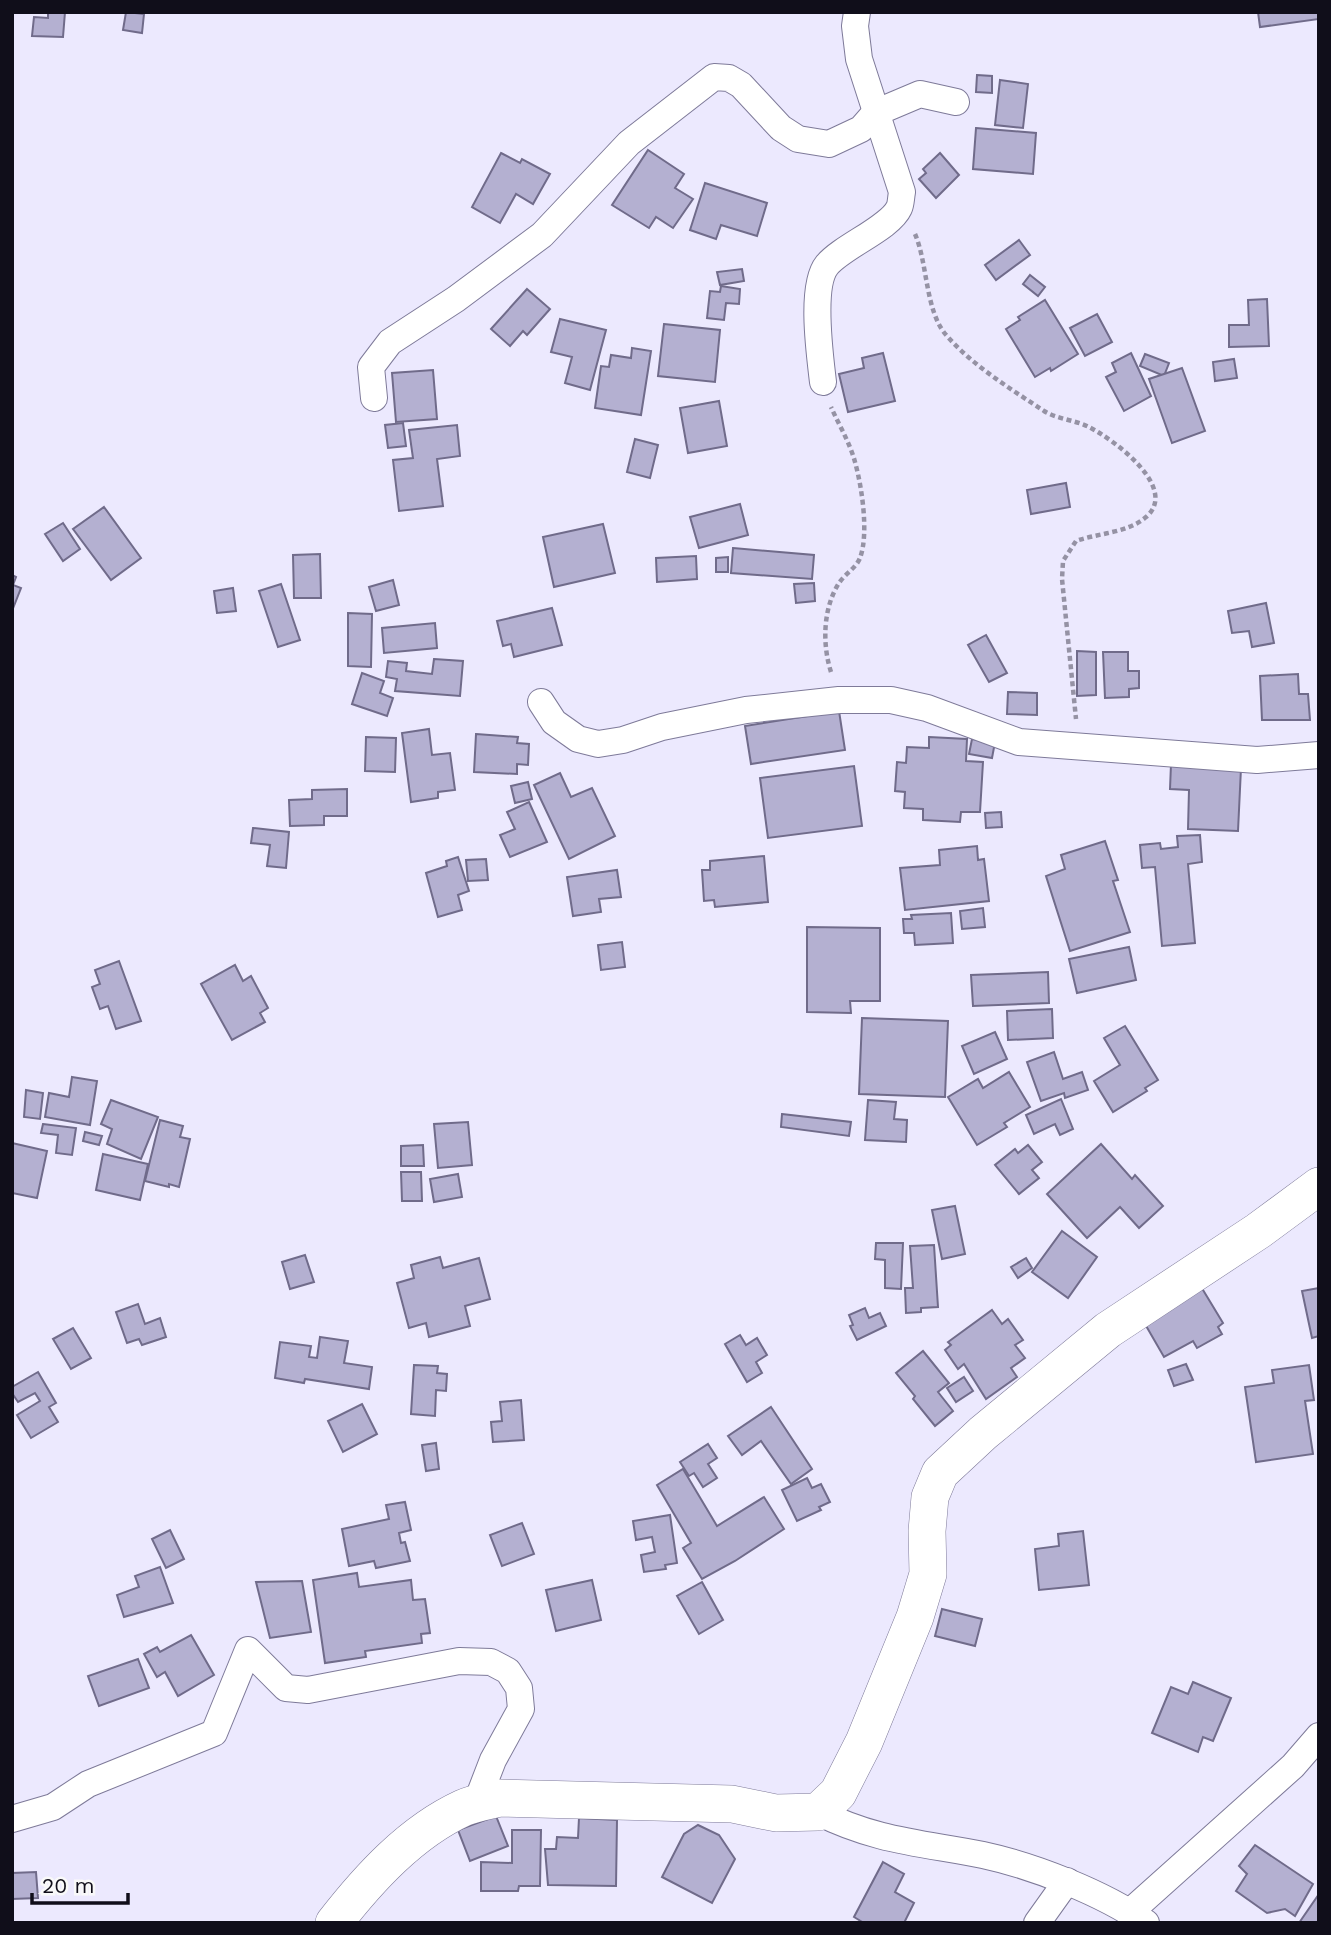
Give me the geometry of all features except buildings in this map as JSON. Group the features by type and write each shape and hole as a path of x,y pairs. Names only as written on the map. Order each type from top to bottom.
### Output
{"street":[{"path":"824,382 817,315 826,266 891,219 899,208 902,192 859,59 855,26 857,12"},
{"path":"374,398 371,367 390,342 456,299 542,235 629,143 714,77 729,78 741,85 781,128 798,139 829,144 861,129 875,113 920,94 956,102"},
{"path":"541,702 554,722 578,739 598,744 623,740 662,727 746,710 839,700 891,700 927,708 1019,742 1257,760 1319,755"},
{"path":"818,1812 838,1793 864,1742 915,1617 928,1574 927,1531 930,1497 940,1473 983,1433 1108,1330 1258,1231 1319,1186"},
{"path":"12,1819 52,1807 88,1784 214,1733 248,1650 286,1688 308,1690 459,1661 491,1662 508,1671 519,1689 522,1709 493,1760 476,1804"},
{"path":"334,1923 386,1863 430,1827 465,1807 500,1798 732,1804 776,1813 818,1812 845,1825 885,1838 986,1856 1067,1881 1138,1917 1293,1766 1319,1736"},
{"path":"1037,1923 1067,1881"}],"path":[{"path":"899,208 916,237 926,269 934,313 944,333 965,354 1048,413 1089,426 1122,449 1146,472 1156,491 1155,504 1148,516 1130,527 1076,541 1063,561 1062,579 1079,748"},
{"path":"824,382 831,408 855,462 861,495 864,540 859,561 839,583 826,612 827,660 839,700"}]}
